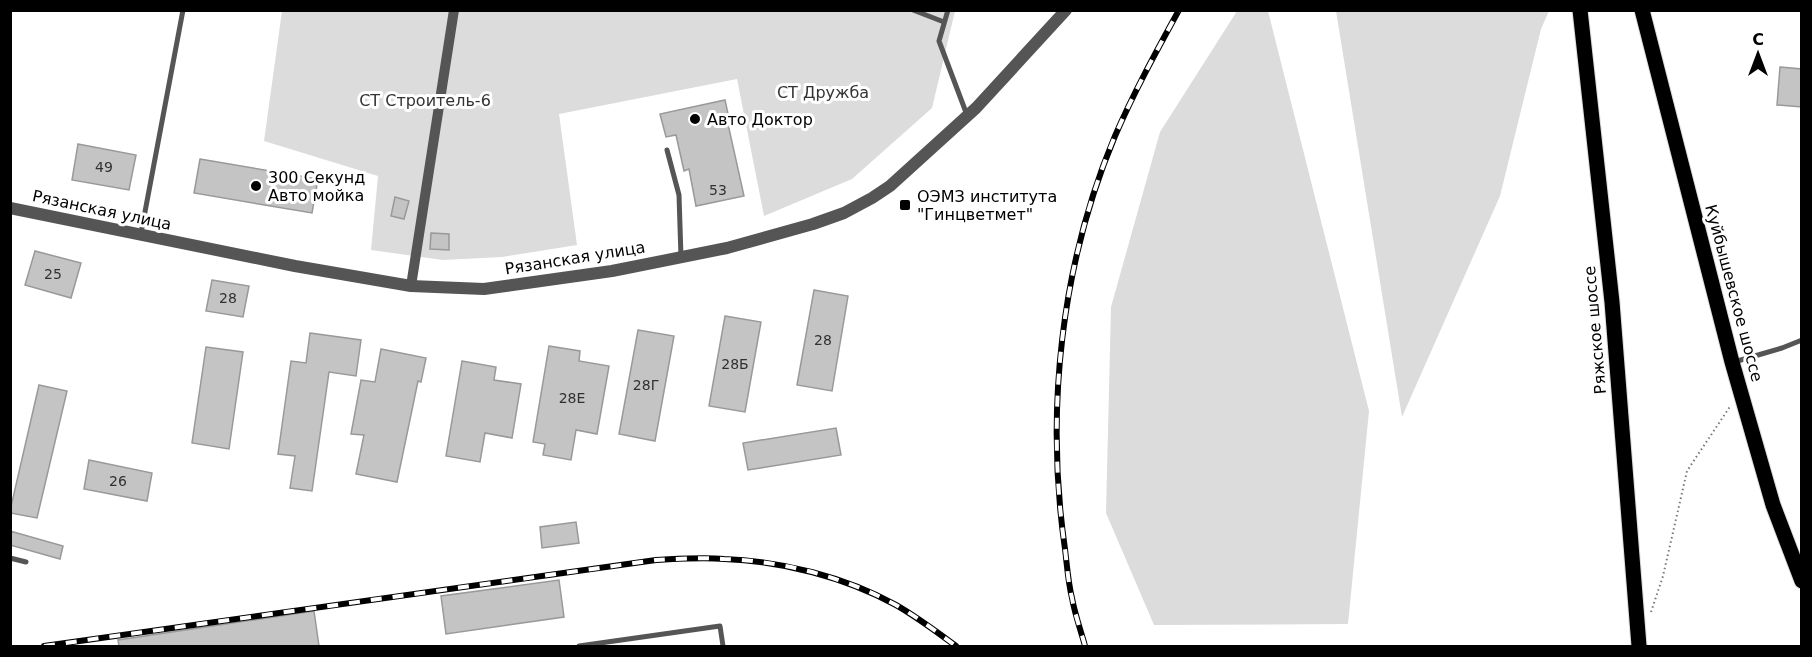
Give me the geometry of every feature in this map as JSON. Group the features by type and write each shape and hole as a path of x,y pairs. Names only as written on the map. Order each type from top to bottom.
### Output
{"main road":[{"name":"Ряжское шоссе","path":"1580,10 1612,302 1639,646"},
{"name":"Куйбышевское шоссе","path":"1642,10 1732,362 1773,505 1802,581"}],"street":[{"path":"411,286 454,10"},
{"name":"Рязанская улица","path":"10,208 295,266 411,286 484,289 612,271 727,248 844,213 890,186 967,115 1066,10"}],"lane":[{"path":"141,235 183,10"},
{"path":"913,10 944,22"},
{"path":"948,10 939,40 967,115"},
{"path":"667,150 679,195 681,257"},
{"path":"1732,362 1802,340"},
{"path":"10,558 26,562"},
{"path":"579,646 720,626 723,646"},
{"path":"633,639 634,646"}],"path":[{"path":"1650,616 1687,471 1740,390"}],"green space":[{"path":"282,11 955,11 932,108 852,179 764,216 737,79 559,114 577,245 502,257 443,260 371,250 378,176 264,141"},
{"path":"1237,11 1268,11 1369,411 1348,624 1154,625 1106,513 1111,307 1160,132"},
{"path":"1336,11 1549,11 1541,29 1500,196 1402,417"}],"building":[{"path":"1780,67 1802,69 1802,107 1777,105"},
{"path":"725,100 744,196 696,206 689,169 684,171 676,135 666,137 660,114"},
{"path":"78,144 136,155 129,190 72,180"},
{"name":"300 Секунд Авто мойка","path":"200,159 318,179 312,213 194,193"},
{"path":"395,197 409,201 404,219 391,216"},
{"path":"431,233 449,234 449,250 430,249"},
{"path":"35,251 81,263 71,298 25,285"},
{"path":"212,280 249,286 243,317 206,311"},
{"path":"814,290 848,296 832,391 797,385"},
{"path":"725,316 761,322 745,412 709,406"},
{"path":"638,330 674,336 655,441 619,434"},
{"path":"310,333 361,340 356,376 329,372 312,491 290,488 295,456 278,454 291,361 306,363"},
{"path":"549,346 580,351 579,361 609,366 597,434 576,430 571,460 543,455 545,444 533,442"},
{"path":"206,347 243,352 229,449 192,443"},
{"path":"381,349 426,358 421,382 418,381 397,482 356,474 364,435 351,434 361,380 375,382"},
{"path":"462,361 496,367 494,380 521,384 512,438 485,433 480,462 446,456"},
{"path":"39,385 67,391 37,518 10,513 10,511"},
{"path":"836,428 841,455 748,470 743,443"},
{"path":"89,460 152,473 147,501 84,489"},
{"path":"576,522 579,543 542,548 540,527"},
{"path":"10,531 63,546 60,559 10,545"},
{"path":"559,580 564,617 446,634 441,596"},
{"path":"314,611 319,646 119,646 118,640"}],"railway":[{"path":"1085,646 1070,586 1059,497 1058,391 1062,339 1070,287 1097,185 1115,136 1179,10"},
{"path":"44,646 656,560 707,558 746,560 790,567 856,586 896,605 956,646"}],"place":[{"name":"Авто Доктор","path":"695,119"},
{"name":"300 Секунд Авто мойка","path":"256,186"},
{"name":"ОЭМЗ института \"Гинцветмет\"","path":"905,205"}],"park label":[{"name":"СТ Дружба","path":"823,92"},
{"name":"СТ Строитель-6","path":"425,100"}]}
